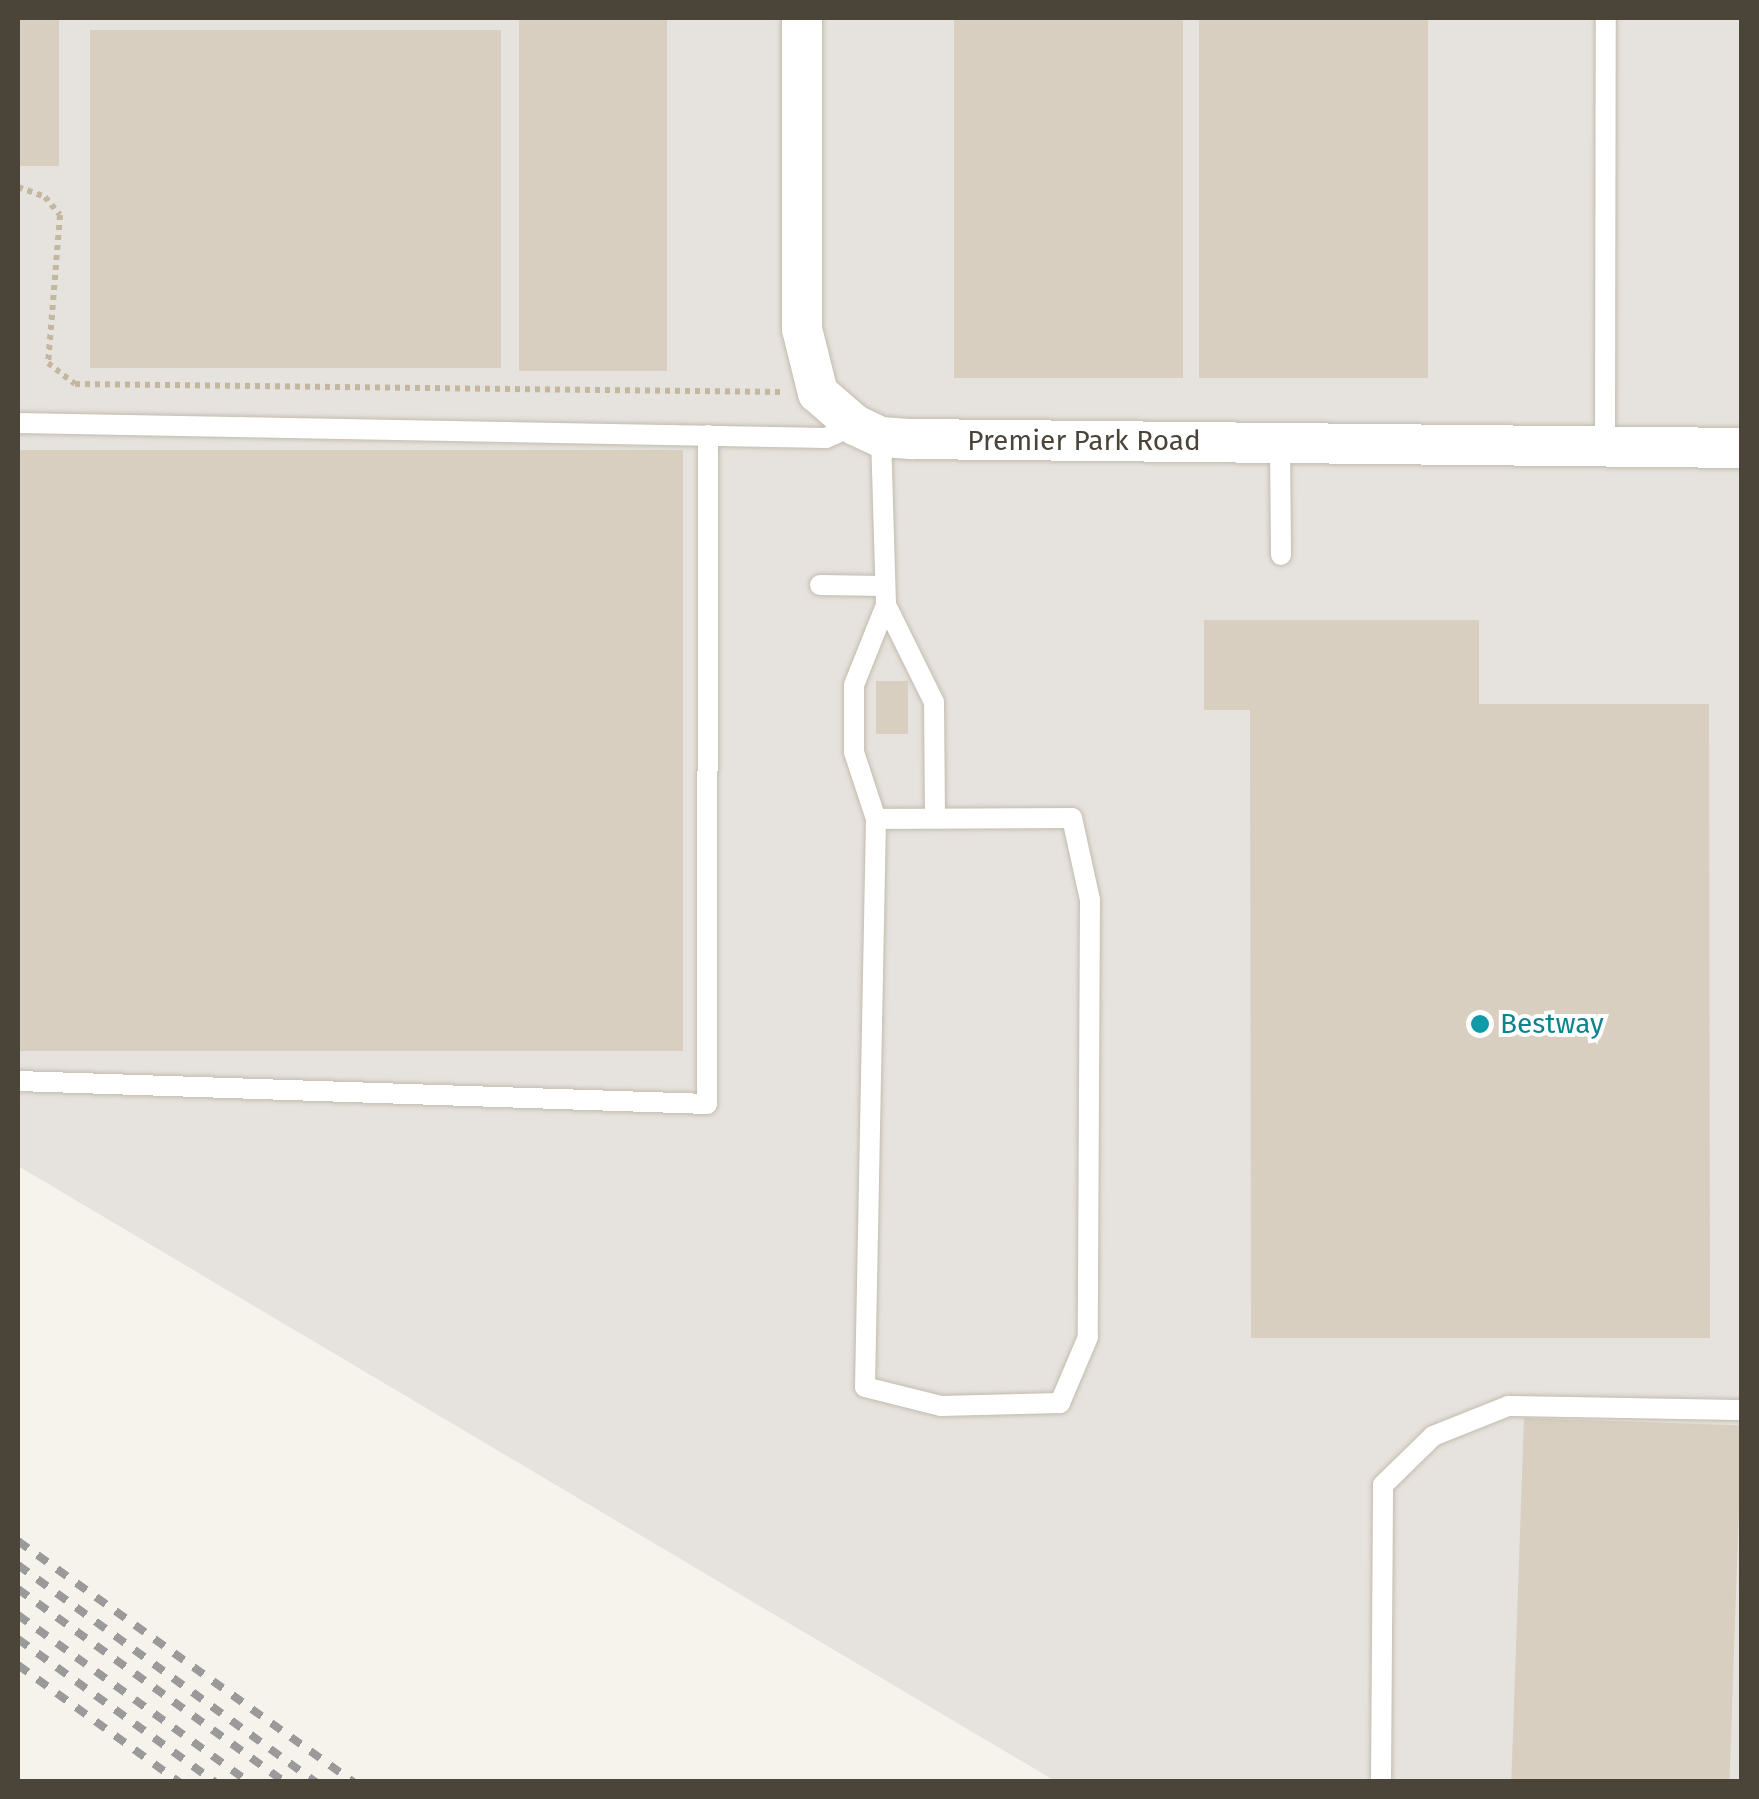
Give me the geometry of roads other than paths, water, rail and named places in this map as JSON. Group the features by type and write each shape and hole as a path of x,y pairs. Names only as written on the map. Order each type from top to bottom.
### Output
{"street":[{"path":"802,18 802,329 818,393 868,431"},
{"name":"Premier Park Road","path":"868,431 1742,448"}],"lane":[{"path":"1605,446 1606,18"},
{"path":"18,423 826,438 868,431 886,595 934,702 935,818"},
{"path":"18,1081 707,1104 708,435"},
{"path":"1280,442 1281,555"},
{"path":"820,585 886,595"},
{"path":"876,819 1072,818 1090,900 1088,1336 1060,1403 941,1406 865,1388 876,819 854,752 854,685 886,595"},
{"path":"1381,1782 1382,1486 1433,1436 1508,1406 1742,1410"}],"railway":[{"path":"18,1541 354,1782"},
{"path":"18,1565 316,1782"},
{"path":"18,1589 285,1782"},
{"path":"18,1615 249,1782"},
{"path":"18,1639 215,1782"},
{"path":"18,1665 179,1782"}],"place":[{"name":"Bestway","path":"1480,1024"}]}
